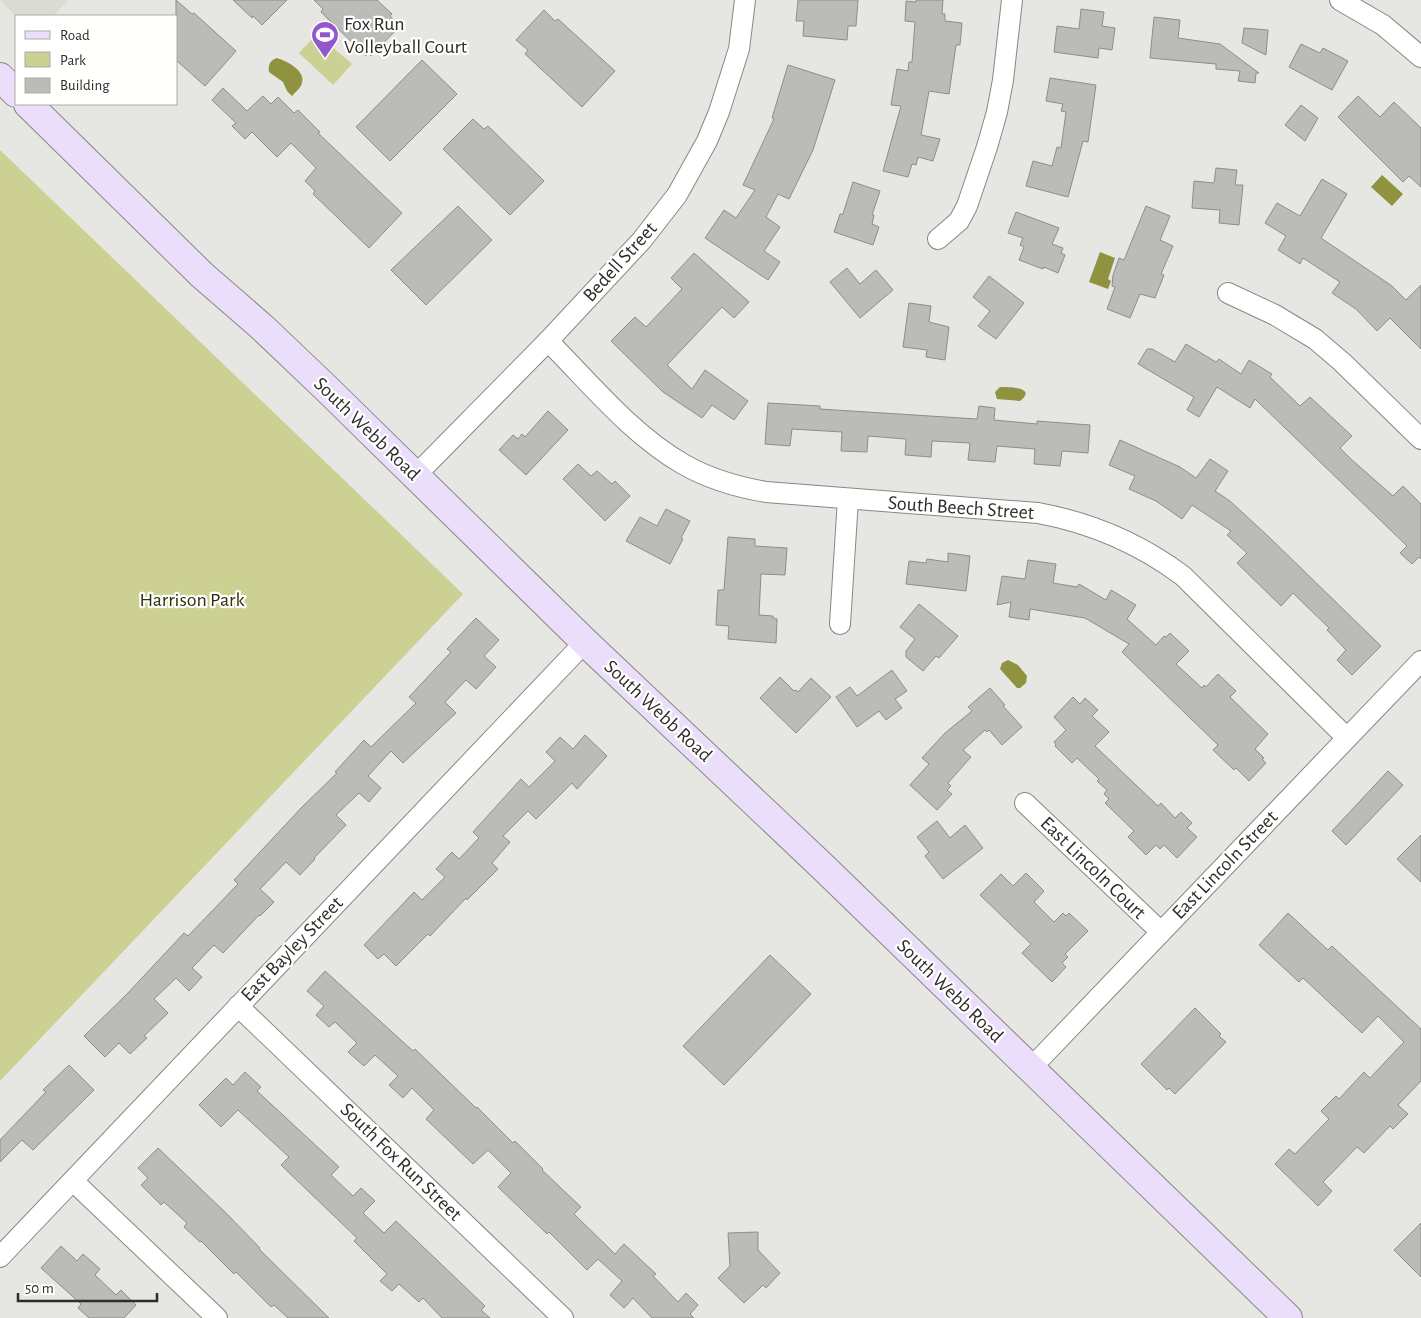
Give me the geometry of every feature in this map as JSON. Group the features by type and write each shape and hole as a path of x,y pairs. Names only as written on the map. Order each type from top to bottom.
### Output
{"main road":[{"path":"0,77 15,92"},
{"name":"South Webb Road","path":"29,105 202,275 263,328 585,642 823,867 1288,1318"}],"street":[{"name":"Bedell Street","path":"416,476 548,341 642,240 677,195 692,170 717,119 739,48 745,0"},
{"path":"938,239 959,221 967,206 987,147 997,112 1003,80 1012,0"},
{"path":"1340,0 1383,25 1421,57"},
{"path":"1228,293 1275,315 1315,339 1342,362 1421,439"},
{"name":"South Beech Street","path":"548,341 654,445 683,464 723,482 766,492 1038,513 1067,518 1116,536 1154,556 1183,576 1348,738"},
{"path":"840,624 848,499"},
{"name":"East Bayley Street","path":"0,1257 585,642"},
{"name":"East Lincoln Street","path":"1030,1068 1421,661"},
{"name":"East Lincoln Court","path":"1025,803 1161,932"},
{"name":"South Fox Run Street","path":"238,1006 563,1318"},
{"path":"73,1181 217,1318"}],"shaded area":[{"path":"0,0 68,0 54,15 15,16"},
{"path":"277,58 286,61 301,74 301,85 292,96 287,91 283,82 269,72 270,63"},
{"path":"1382,175 1403,194 1392,206 1371,187"},
{"path":"1100,252 1115,258 1108,279 1111,281 1108,289 1089,282"},
{"path":"1000,387 1020,389 1026,393 1020,401 997,399 995,392"},
{"path":"1008,660 1018,665 1027,676 1026,683 1020,688 1017,688 1000,669 1002,663"}],"green space":[{"name":"Fox Run Volleyball Court","path":"317,34 352,64 333,85 299,53"},
{"name":"Harrison Park","path":"0,150 463,594 0,1081"}],"building":[{"path":"176,0 192,14 194,13 236,51 205,86 178,62 178,15 176,15"},
{"path":"233,0 287,0 262,25"},
{"path":"314,0 377,0 392,14 390,16 397,23 395,25 398,28 371,56 368,53 366,56 321,12 323,9"},
{"path":"798,0 858,0 856,26 848,26 847,40 803,36 804,21 796,21"},
{"path":"916,0 943,0 942,14 945,14 945,21 962,23 960,45 956,45 949,94 929,91 921,135 940,139 933,161 918,157 916,165 912,164 908,177 883,171 901,106 891,105 897,69 908,71 909,62 912,62 915,22 905,21 906,1 916,2"},
{"path":"1081,9 1104,12 1102,26 1115,28 1112,50 1099,48 1098,58 1054,52 1057,26 1079,29"},
{"path":"544,10 555,21 558,19 615,71 582,107 525,54 528,50 516,40"},
{"path":"1154,17 1180,20 1178,38 1220,44 1259,73 1256,73 1255,83 1238,81 1240,71 1216,69 1216,64 1150,58"},
{"path":"1244,28 1268,30 1266,55 1242,43"},
{"path":"1301,44 1320,53 1323,48 1348,61 1332,90 1289,67"},
{"path":"422,60 457,94 390,161 356,127"},
{"path":"788,65 835,80 813,150 789,199 778,194 766,217 780,227 764,251 780,262 768,280 705,238 724,210 736,218 755,190 743,185 774,119 772,118"},
{"path":"1050,78 1096,85 1088,142 1083,141 1068,197 1026,186 1033,161 1052,166 1057,147 1061,148 1066,112 1061,111 1063,104 1046,101"},
{"path":"223,88 247,111 263,96 271,104 278,97 294,113 298,110 320,132 318,133 402,213 369,248 313,194 315,191 305,181 316,168 291,143 277,157 252,132 245,139 232,126 236,123 212,100"},
{"path":"1358,96 1380,117 1394,102 1421,128 1421,187 1409,176 1403,182 1338,117"},
{"path":"1301,105 1318,118 1305,141 1285,125"},
{"path":"473,119 484,129 488,126 544,181 510,215 443,149"},
{"path":"1216,168 1237,170 1235,185 1243,185 1239,225 1219,223 1220,210 1192,208 1194,181 1214,183"},
{"path":"1322,179 1347,194 1321,238 1392,286 1406,300 1421,285 1421,349 1390,318 1377,331 1356,309 1332,293 1340,282 1303,258 1300,264 1278,250 1286,236 1265,223 1277,203 1300,216"},
{"path":"853,182 880,191 872,215 874,215 872,224 879,227 873,245 834,232 840,214 843,214"},
{"path":"458,206 492,240 426,305 391,270"},
{"path":"1146,206 1170,216 1160,240 1173,246 1161,274 1164,275 1155,298 1140,294 1130,318 1107,309 1115,287 1112,286 1113,275 1119,258 1124,260"},
{"path":"1016,212 1059,228 1052,244 1063,248 1061,253 1065,255 1058,273 1019,260 1024,247 1020,245 1023,238 1008,233"},
{"path":"694,253 749,302 734,318 722,307 667,365 692,389 705,370 748,401 734,420 712,405 702,418 663,392 611,341 635,317 646,327 668,304 682,289 671,278"},
{"path":"847,268 860,284 876,270 893,290 860,318 830,282"},
{"path":"989,276 1024,303 996,339 978,326 990,311 973,297"},
{"path":"909,303 931,306 929,322 949,327 945,360 926,357 927,350 903,347"},
{"path":"1186,344 1216,362 1219,359 1241,374 1249,360 1272,374 1270,377 1300,406 1310,397 1352,436 1340,448 1352,460 1393,496 1403,486 1421,504 1421,559 1419,557 1412,564 1400,553 1407,546 1255,399 1250,408 1217,387 1199,417 1187,410 1194,397 1138,364 1147,349 1152,349 1175,362"},
{"path":"768,403 820,406 820,409 977,419 979,406 995,408 994,420 1037,424 1037,421 1090,425 1088,453 1062,451 1060,466 1034,464 1035,449 997,446 995,462 968,460 970,443 932,441 931,457 905,455 906,439 868,436 867,452 841,451 842,432 792,429 790,446 765,444"},
{"path":"548,411 568,430 526,475 499,450 513,435 518,439 522,434 525,437"},
{"path":"1120,440 1180,467 1196,478 1210,459 1228,471 1215,491 1230,501 1270,538 1381,646 1352,675 1337,660 1346,650 1327,630 1329,628 1293,593 1281,606 1237,563 1247,553 1227,535 1231,531 1192,505 1182,519 1156,501 1129,489 1135,476 1109,465"},
{"path":"578,464 591,476 597,471 612,484 615,481 630,496 605,521 563,479"},
{"path":"666,509 690,521 670,564 626,541 640,517 657,526"},
{"path":"728,537 755,539 755,546 787,548 785,575 761,574 759,615 773,616 773,618 777,619 776,643 728,639 729,626 716,625 718,590 724,590"},
{"path":"948,553 970,556 966,591 906,584 909,561 926,563 927,559 948,562"},
{"path":"1028,560 1056,564 1053,583 1077,587 1079,584 1106,600 1111,590 1136,605 1127,619 1156,645 1164,636 1166,637 1170,633 1189,651 1176,664 1202,688 1204,685 1206,687 1218,674 1236,691 1230,697 1268,734 1255,749 1264,758 1262,759 1266,763 1249,781 1236,768 1234,770 1213,750 1218,745 1122,652 1129,644 1085,618 1030,609 1029,620 1009,617 1011,602 997,605 1002,576 1025,579"},
{"path":"919,604 958,636 939,658 936,656 923,671 906,657 906,651 915,639 900,627"},
{"path":"476,618 499,640 484,656 496,667 476,689 466,680 445,702 456,713 403,763 391,751 368,776 381,788 369,802 359,793 336,815 346,825 300,875 286,862 260,889 274,902 223,953 214,945 192,968 202,977 189,991 176,978 154,999 168,1013 144,1036 147,1038 130,1054 119,1043 105,1057 84,1036 127,994 184,933 188,936 238,884 234,880 301,808 337,773 335,772 364,740 371,747 416,703 409,697 451,652 447,649"},
{"path":"892,670 907,691 895,699 902,708 886,720 879,711 857,727 836,697 850,687 857,696"},
{"path":"780,677 794,691 798,692 811,678 831,697 796,733 760,698"},
{"path":"990,688 1022,727 1002,745 989,730 987,732 985,730 963,750 971,757 948,783 951,786 947,790 952,794 937,810 910,785 929,764 922,758 945,733 972,711 968,707"},
{"path":"1073,697 1080,704 1085,698 1098,710 1092,716 1109,732 1095,746 1158,806 1161,803 1175,818 1181,812 1192,823 1187,828 1197,837 1177,858 1164,845 1160,849 1156,845 1146,855 1128,837 1134,831 1105,803 1109,799 1104,794 1107,790 1097,781 1099,779 1077,758 1072,763 1055,746 1054,742 1066,730 1054,717"},
{"path":"585,735 607,756 577,789 572,783 536,819 528,811 503,836 510,842 492,863 498,869 467,900 466,898 430,936 428,934 396,966 384,954 378,959 364,945 414,892 422,900 445,877 436,869 452,852 459,859 479,838 473,832 521,779 529,787 555,761 546,752 560,737 573,749"},
{"path":"1388,771 1403,785 1346,845 1332,831"},
{"path":"937,821 950,838 965,825 983,848 943,879 925,856 929,852 917,837"},
{"path":"1421,835 1421,882 1397,859"},
{"path":"1026,873 1044,891 1034,902 1054,922 1063,913 1066,916 1069,913 1088,931 1065,954 1068,957 1062,963 1066,967 1052,982 1022,953 1031,944 980,895 1001,874 1013,886"},
{"path":"1288,913 1328,950 1332,946 1421,1029 1421,1081 1398,1105 1408,1114 1393,1129 1390,1126 1364,1153 1357,1147 1323,1182 1332,1191 1318,1206 1275,1164 1289,1149 1295,1154 1329,1119 1321,1111 1336,1096 1339,1099 1364,1072 1370,1078 1404,1042 1378,1016 1362,1033 1303,978 1299,982 1259,945"},
{"path":"770,955 811,994 724,1085 683,1046"},
{"path":"325,971 413,1051 415,1049 513,1143 515,1141 581,1207 574,1214 615,1254 624,1244 656,1274 653,1276 678,1302 686,1293 698,1305 690,1314 694,1318 652,1318 633,1298 624,1308 610,1295 622,1281 598,1259 587,1270 549,1232 547,1234 498,1187 511,1173 488,1150 473,1164 426,1119 434,1110 412,1088 403,1098 389,1085 398,1076 375,1055 364,1066 348,1052 357,1043 335,1022 329,1027 316,1015 324,1006 307,991"},
{"path":"1195,1008 1221,1034 1219,1036 1226,1042 1175,1094 1169,1088 1167,1090 1141,1064"},
{"path":"69,1065 94,1090 33,1150 22,1140 0,1162 0,1140 46,1092 43,1090"},
{"path":"245,1072 261,1087 257,1091 339,1167 331,1175 353,1196 361,1188 375,1201 363,1213 384,1233 396,1221 485,1306 481,1310 490,1318 442,1318 423,1298 419,1302 399,1284 392,1291 380,1281 387,1274 354,1241 357,1238 281,1165 289,1157 238,1110 221,1127 199,1105 226,1078 233,1085"},
{"path":"158,1148 226,1213 259,1249 329,1318 288,1318 274,1305 271,1307 236,1272 234,1274 184,1227 187,1223 164,1202 161,1205 141,1185 148,1178 138,1168"},
{"path":"1421,1223 1421,1277 1394,1250"},
{"path":"758,1232 758,1250 780,1273 766,1288 763,1285 744,1303 718,1278 730,1266 728,1233"},
{"path":"61,1246 77,1261 83,1254 100,1269 95,1275 116,1295 121,1290 136,1305 124,1318 89,1318 78,1308 81,1304 41,1268"}],"place":[{"name":"Fox Run Volleyball Court","path":"325,59"}]}
